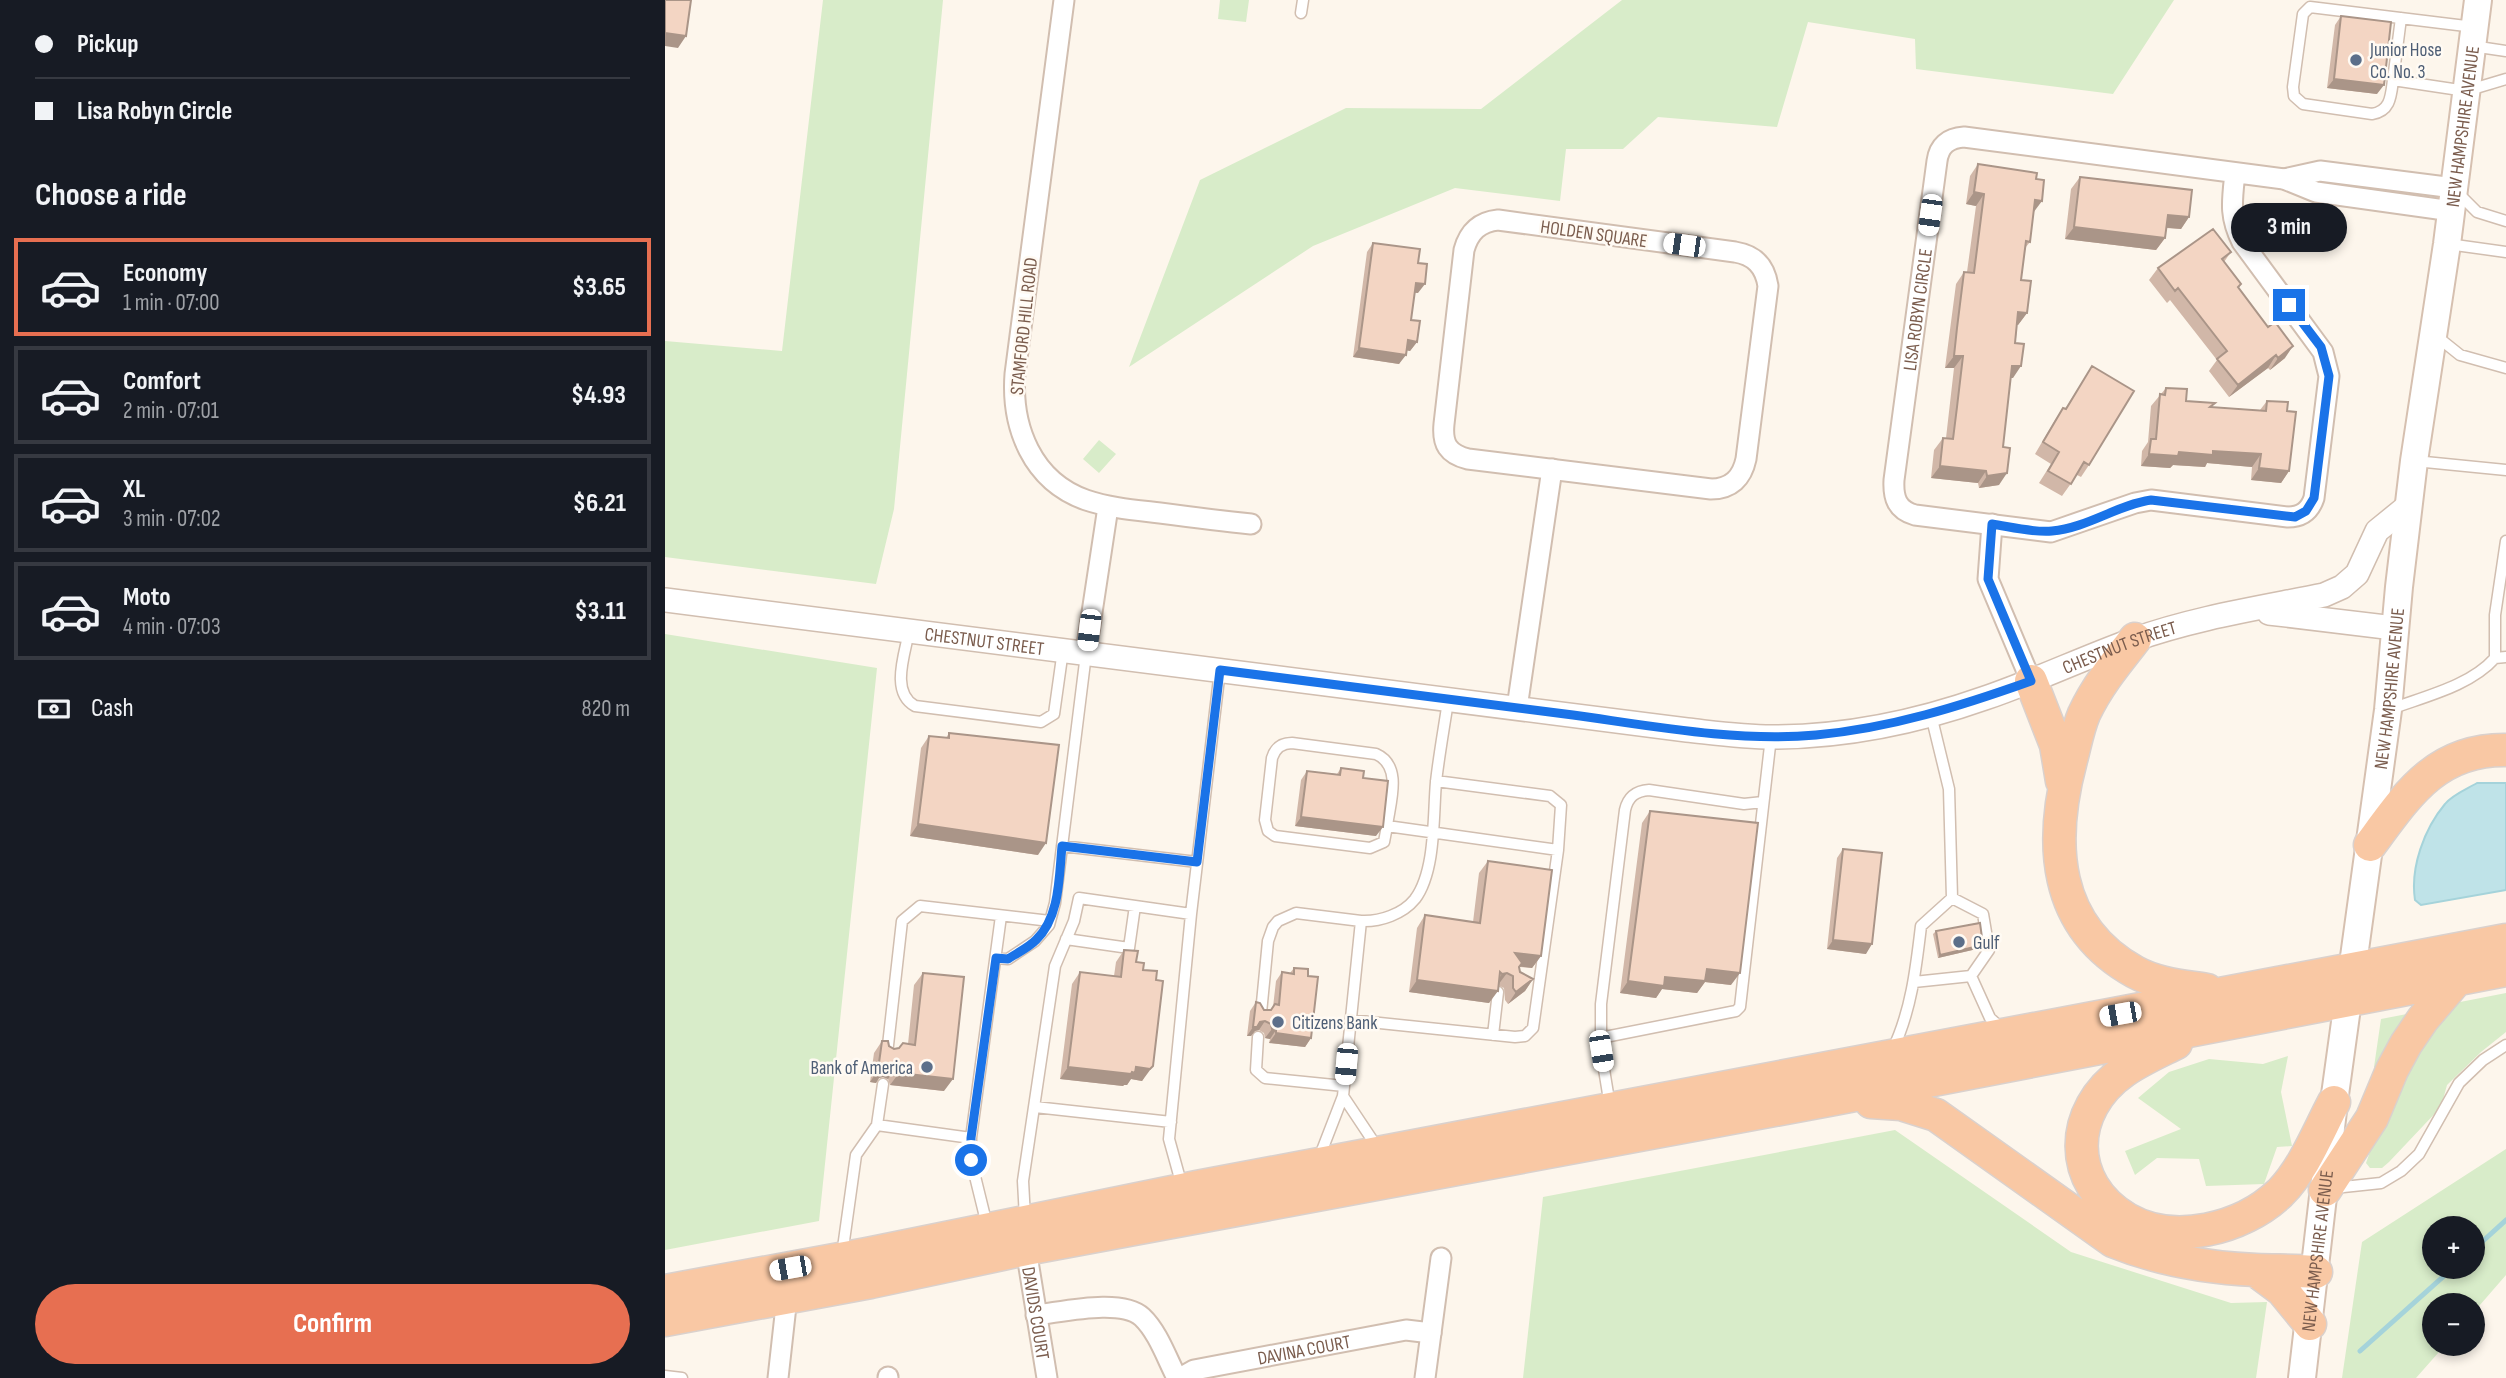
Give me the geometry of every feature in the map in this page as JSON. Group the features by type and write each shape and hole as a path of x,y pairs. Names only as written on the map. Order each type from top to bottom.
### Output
{"highway":[{"path":"2135,639 2105,676 2083,716 2064,789 2058,842 2060,870 2083,926 2114,957 2135,972 2162,983 2229,993"},
{"path":"2031,681 2056,745 2064,789"},
{"path":"2369,845 2409,793 2425,777 2444,764 2465,755 2506,750"},
{"path":"665,1320 787,1297 1026,1236 1183,1190 2506,940"},
{"path":"665,1291 988,1229 1026,1236 1834,1100 2506,970"},
{"path":"2325,1190 2372,1118 2392,1069 2406,1044 2423,1019 2458,978"},
{"path":"2209,1027 2124,1072 2100,1095 2085,1118 2081,1144 2084,1170 2104,1201 2130,1221 2150,1228 2199,1231 2230,1223 2269,1202 2288,1182 2335,1102"},
{"path":"1834,1100 1901,1104 1936,1115 2113,1241 2140,1252 2161,1258 2255,1270 2316,1272"},
{"path":"2255,1270 2282,1290 2310,1324"}],"main road":[{"name":"NEW HAMPSHIRE AVENUE","path":"2302,1378 2335,1102 2388,710 2394,628 2414,461 2447,244 2478,0"}],"street":[{"name":"STAMFORD HILL ROAD","path":"1064,0 1015,374 1015,407 1022,437 1044,472 1073,494 1108,507 1251,524"},
{"name":"LISA ROBYN CIRCLE","path":"2235,173 2231,207 2237,231 2321,347 2329,376 2314,498 2310,508 2295,517 2151,500 2051,532 1915,515 1903,510 1894,497 1895,467 1938,154 1941,148 1954,138 1964,136 2284,179 2316,192 2453,200"},
{"name":"HOLDEN SQUARE","path":"1507,221 1741,253 1759,263 1765,272 1768,286 1745,459 1738,479 1729,486 1717,489 1552,469 1462,457 1451,453 1445,443 1444,424 1464,250 1473,231 1484,223 1507,221"},
{"path":"1517,708 1552,469"},
{"name":"CHESTNUT STREET","path":"665,600 1448,701 1687,730 1772,737 1855,731 1931,714 2031,681 2135,639 2204,619 2324,595 2341,587 2357,574 2378,531 2409,505"},
{"path":"1075,651 1108,507"},
{"path":"1992,524 1988,579 2031,681"},
{"name":"CHESTNUT STREET","path":"2249,611 2394,628"},
{"name":"DAVIDS COURT","path":"1026,1236 1047,1378"},
{"path":"1425,1378 1441,1258"},
{"path":"778,1378 787,1297"},
{"name":"DAVINA COURT","path":"1036,1315 1110,1307 1128,1309 1140,1315 1150,1326 1178,1378 1194,1370 1406,1330 1431,1333"}],"lane":[{"path":"1301,13 1303,0"},
{"path":"2401,18 2389,102 2384,109 2377,113 2303,104 2296,99 2293,92 2305,9 2310,7 2401,18 2473,36 2506,51"},
{"path":"2393,80 2466,91 2506,79"},
{"path":"2453,200 2477,212 2506,221"},
{"path":"2447,244 2506,252"},
{"path":"2433,334 2460,355 2506,368"},
{"path":"2414,461 2506,470"},
{"path":"2388,710 2446,688 2485,670 2501,658 2495,615 2506,541"},
{"path":"909,631 901,679 902,692 907,701 915,706 1041,722 1054,714 1075,651"},
{"path":"996,958 1008,959 1035,941 1050,921 1062,846 1075,651"},
{"path":"1183,1190 1169,1139 1191,914 1220,670"},
{"path":"1261,1013 1268,942 1278,921 1296,913 1375,922 1391,916 1414,900 1426,872 1448,701"},
{"path":"1888,1058 1901,1034 1914,982 1921,926 1952,898 1949,789 1931,714"},
{"path":"1600,1038 1736,1011 1740,1007 1772,737"},
{"path":"1292,743 1376,754 1384,758 1391,766 1393,776 1387,826 1384,842 1370,848 1271,835 1265,820 1272,758 1276,750 1283,744 1292,743"},
{"path":"1351,1020 1521,1037 1532,1032 1534,983 1558,849 1562,811 1559,802 1554,797 1436,781"},
{"path":"1610,1110 1600,1038 1601,1004 1625,810 1629,799 1637,792 1649,790 1744,804 1763,802"},
{"path":"1387,826 1558,849"},
{"path":"1062,846 1197,862"},
{"path":"1026,1236 1023,1181 1055,966 1074,921 1079,898 1191,914"},
{"path":"1914,982 1971,976 1989,950 1983,914 1952,898"},
{"path":"887,1054 902,921 920,906 1050,921"},
{"path":"1066,939 1129,948 1135,906"},
{"path":"988,1229 971,1160 971,1138 1001,916"},
{"path":"1316,1165 1344,1091 1361,921"},
{"path":"1971,976 1990,1018 2010,1035"},
{"path":"1493,1035 1498,992"},
{"path":"1258,1037 1256,1070 1265,1078 1344,1091 1381,1153"},
{"path":"2325,1190 2381,1183 2401,1171 2419,1154 2459,1083 2483,1060 2506,1045"},
{"path":"842,1259 856,1155 877,1125 883,1084"},
{"path":"1035,1107 1171,1122"},
{"path":"877,1125 971,1138"},
{"path":"665,1376 682,1378"}],"green space":[{"path":"823,0 943,0 894,509 876,584 665,557 665,341 782,351"},
{"path":"1220,0 1249,0 1246,22 1218,19"},
{"path":"1622,0 2174,0 2113,94 1916,69 1915,39 1808,22 1777,127 1658,117 1623,149 1566,149 1560,201 1455,188 1313,246 1129,367 1200,180 1346,108 1481,109"},
{"path":"1099,440 1116,454 1099,473 1083,459"},
{"path":"665,634 877,668 819,1221 665,1250"},
{"path":"2506,993 2506,1032 2447,1085 2441,1107 2389,1162 2382,1168 2370,1168 2366,1163 2390,1095 2450,1004"},
{"path":"2412,1013 2379,1068 2374,1067 2381,1019"},
{"path":"2288,1056 2281,1092 2292,1146 2277,1147 2264,1184 2206,1186 2199,1159 2157,1158 2135,1175 2125,1151 2181,1129 2138,1098 2169,1072 2209,1059 2263,1064"},
{"path":"1895,1130 2071,1252 2231,1303 2267,1302 2256,1378 1523,1378 1543,1197"},
{"path":"2506,1149 2506,1275 2485,1299 2485,1293 2422,1293 2422,1356 2435,1356 2416,1378 2342,1378 2362,1242"}],"water":[{"path":"2477,783 2506,783 2506,890 2421,905 2415,900 2414,888 2417,862 2425,837 2437,814 2448,801"}],"building":[{"path":"665,0 691,0 686,36 665,33"},
{"name":"Junior Hose Co. No. 3","path":"2341,16 2391,22 2384,85 2334,79"},
{"path":"1978,164 2037,173 2036,179 2044,180 2042,201 2035,200 2030,242 2026,241 2021,280 2031,281 2027,313 2018,312 2015,343 2024,344 2021,366 2012,366 2003,447 2010,448 2007,473 1987,476 1986,471 1940,466 1943,438 1953,439 1963,356 1954,356 1964,272 1974,273 1984,194 1974,192"},
{"path":"2080,177 2192,190 2189,217 2168,215 2165,238 2074,227"},
{"path":"2213,229 2231,252 2222,259 2241,284 2238,287 2268,327 2275,322 2293,346 2278,358 2276,355 2238,385 2217,359 2227,351 2178,288 2175,291 2158,268"},
{"path":"1373,243 1420,249 1418,263 1427,264 1425,284 1416,283 1411,320 1420,321 1417,342 1408,340 1406,355 1359,348"},
{"path":"2092,366 2134,391 2089,465 2084,462 2071,484 2048,471 2059,452 2043,442"},
{"path":"2166,388 2187,389 2186,401 2215,403 2210,407 2266,411 2267,401 2288,402 2287,411 2296,412 2289,471 2259,468 2261,454 2213,451 2213,455 2179,452 2178,456 2149,454 2151,439 2156,439 2160,394 2165,395"},
{"path":"949,733 1059,745 1046,843 918,824 929,736 949,738"},
{"path":"1341,768 1364,771 1363,778 1388,781 1383,827 1301,817 1307,771 1340,775"},
{"path":"1650,811 1758,823 1740,973 1707,969 1705,981 1665,977 1664,986 1628,981"},
{"path":"1843,849 1882,853 1872,944 1833,940"},
{"path":"1488,861 1552,870 1541,956 1515,953 1522,963 1520,972 1533,979 1516,992 1513,988 1513,976 1500,972 1498,991 1417,980 1425,915 1480,923"},
{"name":"Gulf","path":"1980,923 1983,945 1940,955 1936,931"},
{"path":"1124,950 1138,951 1136,962 1144,963 1143,970 1157,971 1156,980 1163,981 1153,1066 1150,1069 1136,1067 1135,1073 1131,1074 1068,1067 1080,972 1121,977"},
{"name":"Citizens Bank","path":"1294,968 1308,969 1308,976 1318,977 1311,1038 1276,1033 1271,1024 1265,1021 1253,1027 1256,1002 1260,1003 1264,1010 1271,1010 1275,1004 1279,1005 1282,972 1294,974"},
{"path":"923,973 964,977 953,1079 899,1073 897,1067 892,1065 884,1071 878,1070 882,1041 888,1041 889,1046 894,1049 903,1043 915,1045"}],"waterway":[{"path":"2485,1239 2506,1220"},
{"path":"2360,1351 2441,1279"}],"place":[{"name":"Junior Hose Co. No. 3","path":"2356,60"},
{"name":"Gulf","path":"1959,942"},
{"name":"Citizens Bank","path":"1278,1022"},
{"name":"Bank of America","path":"927,1067"}],"route":[{"path":"971,1160 971,1138 996,958 1008,959 1035,941 1049,925 1055,904 1062,846 1197,862 1220,670 1448,701 1687,730 1772,737 1855,731 1905,722 1983,699 2031,681 1988,579 1992,524 2051,532 2151,500 2295,517 2310,508 2314,498 2329,376 2321,347 2289,305"}]}
